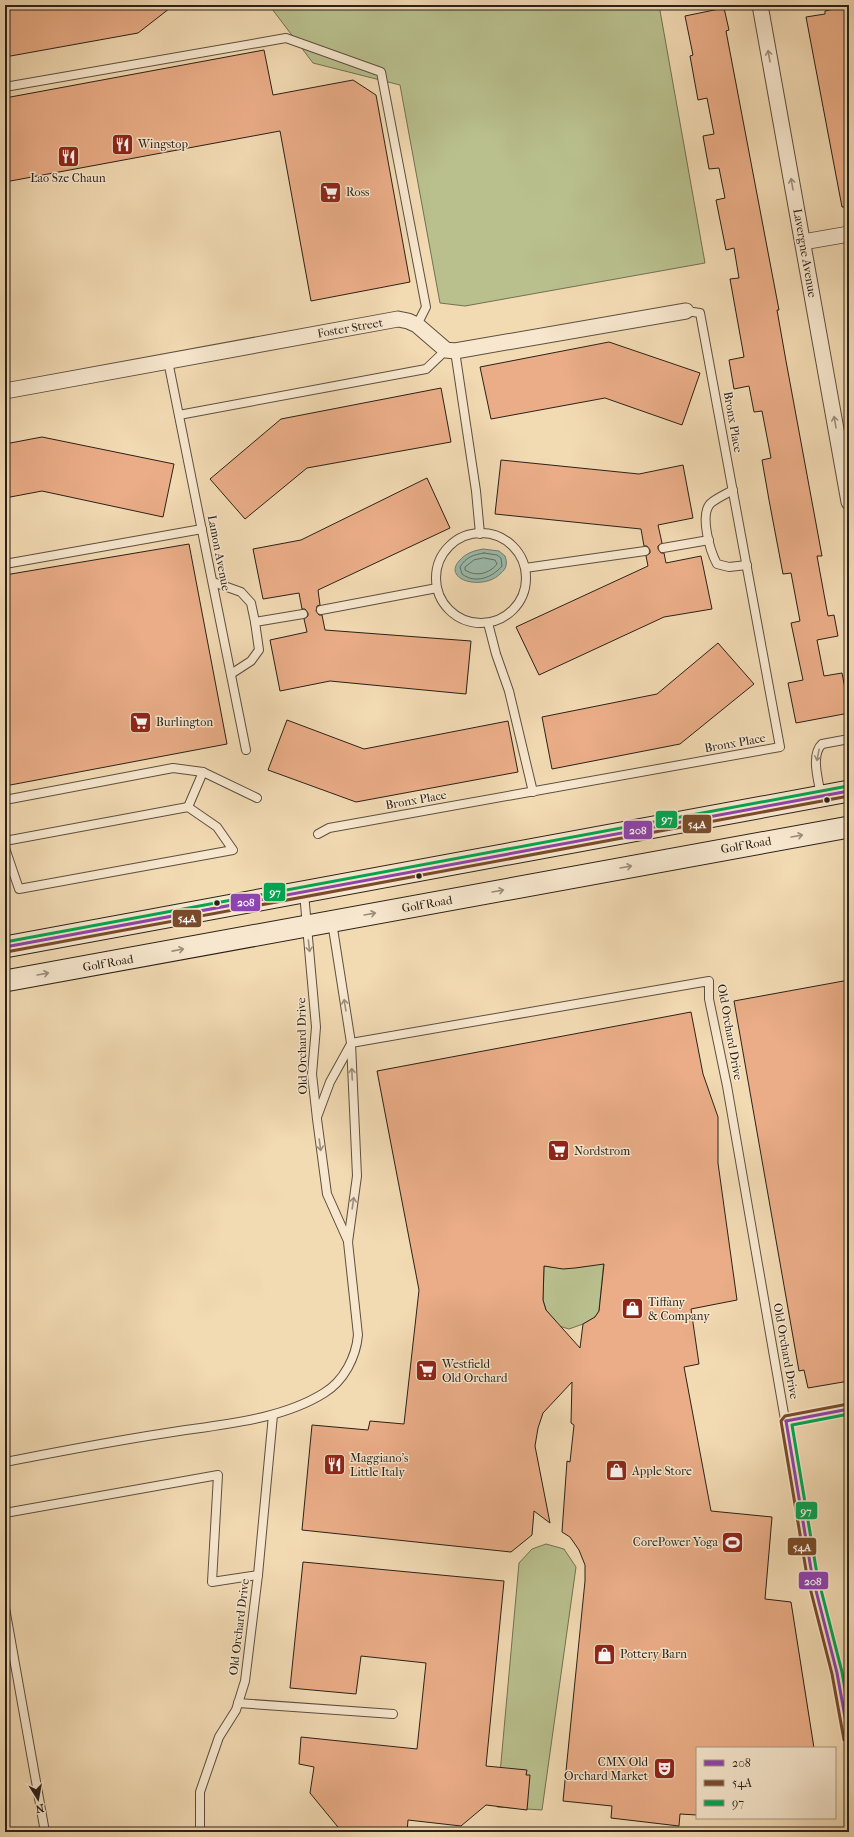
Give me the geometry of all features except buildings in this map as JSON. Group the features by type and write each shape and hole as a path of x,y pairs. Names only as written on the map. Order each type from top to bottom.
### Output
{"main road":[{"path":"5,947 304,893 849,791"},
{"name":"Golf Road","path":"5,982 849,827"}],"street":[{"name":"Lavergne Avenue","path":"760,5 849,502"},
{"path":"803,242 849,234"},
{"path":"450,351 686,310"},
{"name":"Foster Street","path":"5,391 398,319 417,325 450,351"}],"lane":[{"path":"5,87 286,38 381,72 426,307 417,325"},
{"name":"Bronx Place","path":"318,834 330,828 780,747 700,314 686,310"},
{"path":"179,415 426,369 450,351 476,491 480,534"},
{"name":"Lamon Avenue","path":"168,361 246,750"},
{"path":"733,490 710,504 705,514 710,551 717,564 729,567 747,565"},
{"path":"5,564 202,529"},
{"path":"480,534 492,535 504,539 520,556 525,568 525,586 519,603 500,619 488,623 475,623 462,619 451,611 442,600 438,588 437,575 439,562 446,551 461,539 467,536 480,534"},
{"path":"663,548 709,540"},
{"path":"525,568 645,551"},
{"path":"213,582 241,592 251,603 255,622 258,650 251,661 231,674"},
{"path":"321,610 438,588"},
{"path":"255,622 303,614"},
{"path":"488,623 496,654 510,690 533,792"},
{"path":"821,796 816,758 819,747 822,744 849,739"},
{"path":"5,800 173,768 203,772 257,798"},
{"path":"188,807 203,772"},
{"path":"5,841 188,807 217,827 233,850 19,889 5,848"},
{"name":"Old Orchard Drive","path":"304,893 316,1027 312,1074 317,1119 327,1194 348,1242"},
{"name":"Old Orchard Drive","path":"5,1462 131,1438 273,1415 305,1404 326,1392 340,1379 350,1364 357,1348 358,1335 348,1242 357,1176 351,1043 332,921"},
{"name":"Old Orchard Drive","path":"351,1043 709,981 709,999 727,1086 812,1575 837,1673 849,1739"},
{"path":"317,1119 330,1082 351,1043"},
{"path":"786,1421 849,1408"},
{"name":"Old Orchard Drive","path":"200,1832 200,1792 219,1737 238,1703 245,1681 258,1575 273,1415"},
{"path":"5,1513 218,1475 212,1582 258,1575"},
{"path":"5,1608 45,1832"},
{"path":"238,1703 392,1714"}],"green space":[{"path":"269,5 659,5 705,263 465,306 440,303 400,85 313,63"},
{"path":"604,1260 599,1311 595,1317 583,1324 569,1329 559,1326 546,1310 543,1300 544,1266 575,1268"},
{"path":"546,1544 564,1549 576,1567 542,1810 497,1807 519,1563 532,1549"}],"water":[{"path":"483,549 499,551 505,556 506,568 501,573 485,582 468,581 456,574 455,568 464,556"}],"transit line":[{"name":"97","path":"5,942 848,786"},
{"name":"208","path":"5,947 849,791"},
{"name":"54A","path":"6,952 849,796"},
{"name":"54A","path":"844,1740 832,1674 807,1576 781,1421 785,1416 848,1404"},
{"name":"208","path":"786,1421 849,1409"},
{"name":"97","path":"849,1414 792,1425 817,1574 842,1672 849,1711"},
{"name":"208","path":"786,1421 812,1575 837,1673 849,1739"}],"place":[{"name":"Wingstop","path":"122,144"},
{"name":"Lao Sze Chaun","path":"68,157"},
{"name":"Ross","path":"331,192"},
{"name":"Burlington","path":"141,722"},
{"name":"Nordstrom","path":"559,1151"},
{"name":"Tiffany & Company","path":"632,1309"},
{"name":"Westfield Old Orchard","path":"427,1371"},
{"name":"Maggiano's Little Italy","path":"334,1465"},
{"name":"Apple Store","path":"617,1471"},
{"name":"CorePower Yoga","path":"733,1542"},
{"name":"Pottery Barn","path":"604,1654"},
{"name":"CMX Old Orchard Market","path":"664,1769"}]}
